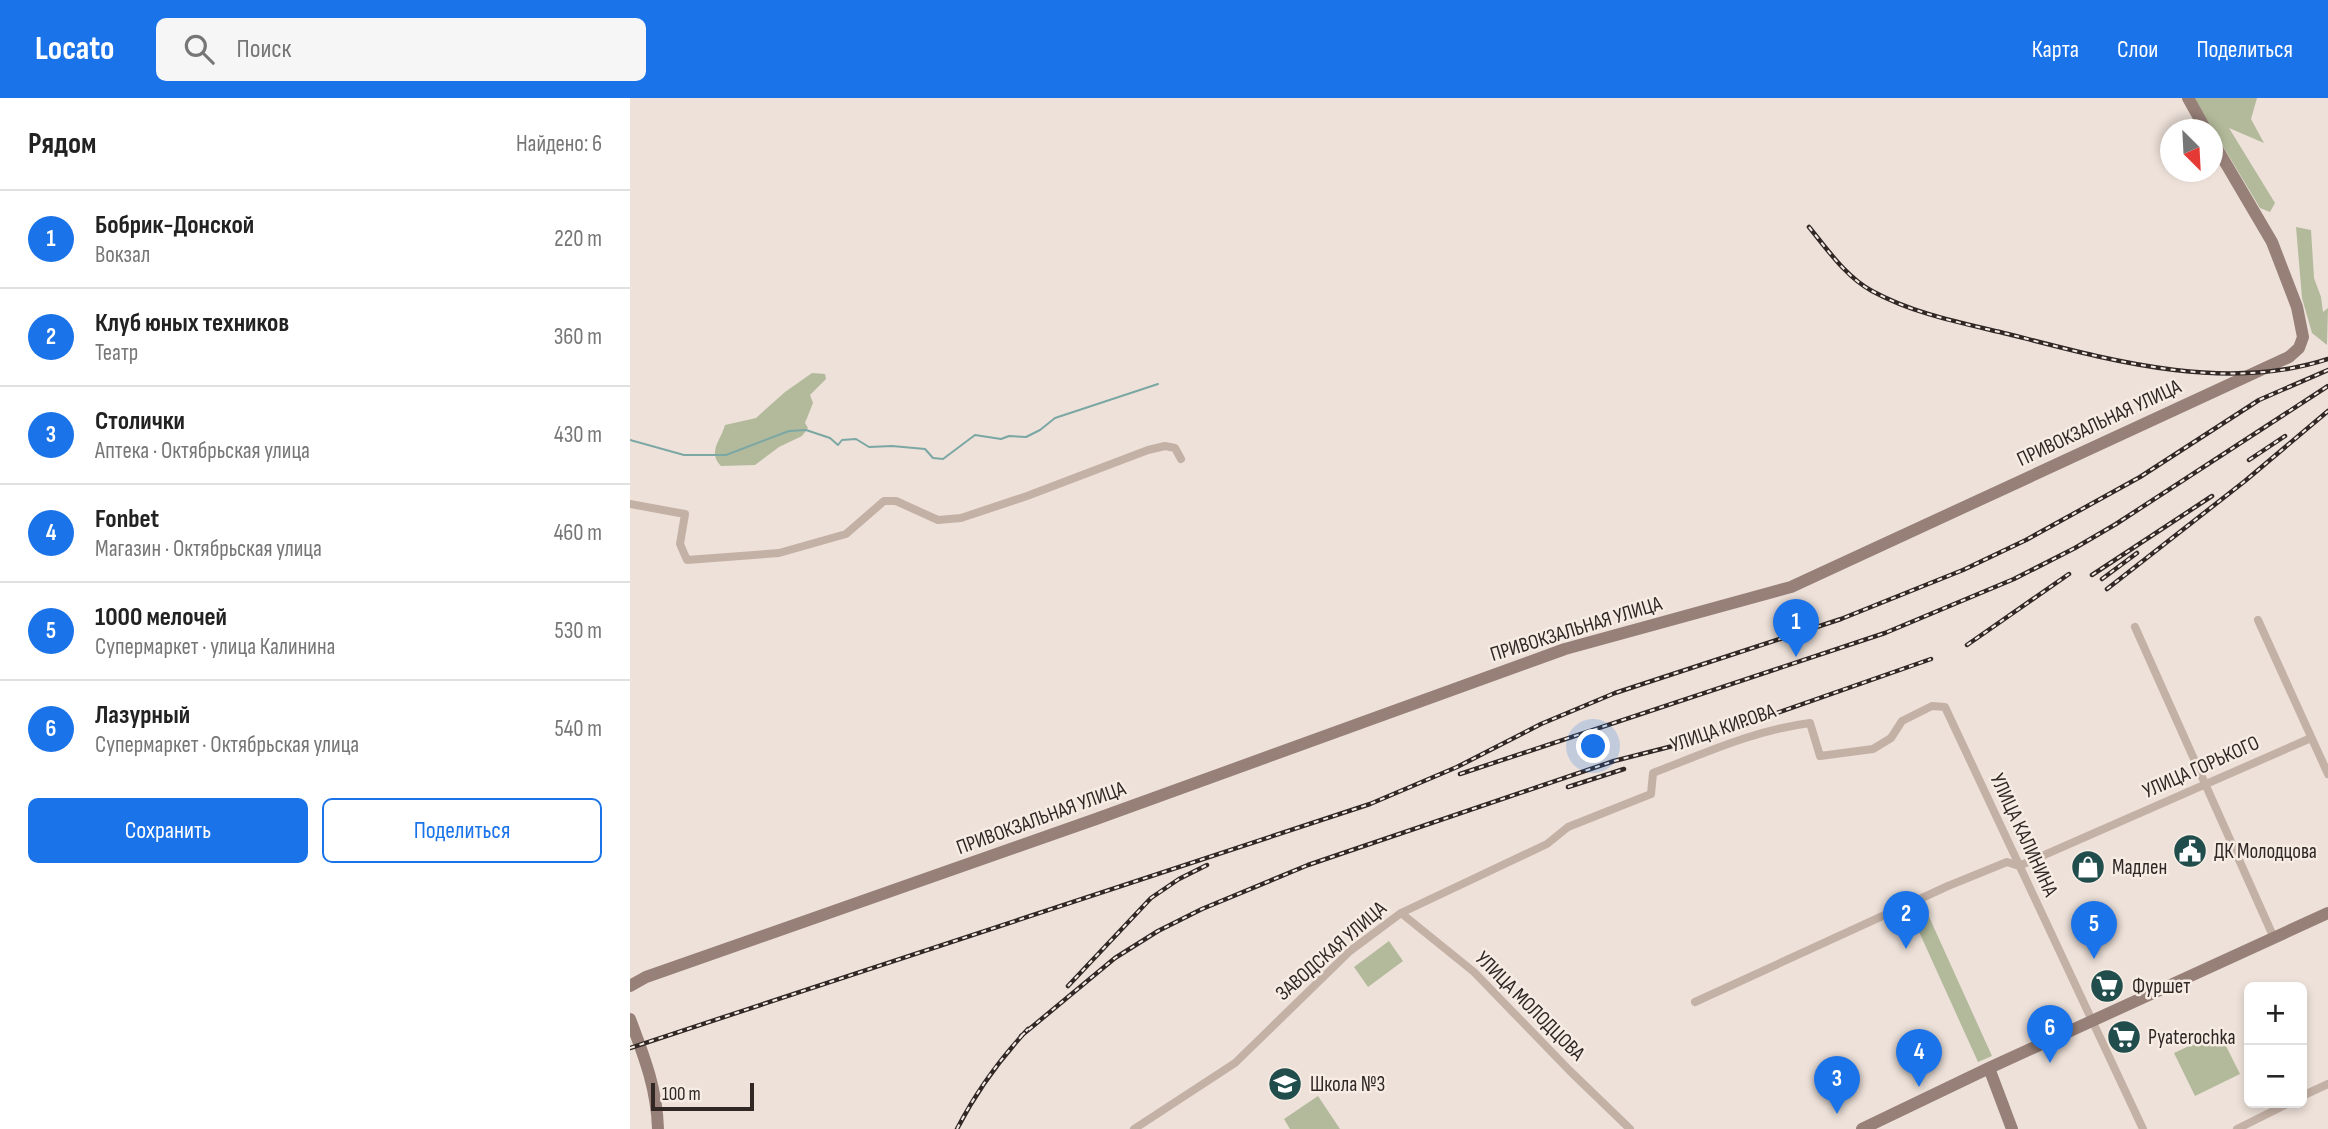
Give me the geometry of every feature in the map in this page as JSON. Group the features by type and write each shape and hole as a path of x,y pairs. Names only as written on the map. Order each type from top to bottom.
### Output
{"street":[{"path":"2188,98 2200,119"},
{"name":"ПРИВОКЗАЛЬНАЯ УЛИЦА","path":"630,986 646,977 1096,819 1565,649 1791,587 2289,357 2299,348 2303,337 2298,307 2272,242 2223,157"},
{"path":"630,504 685,514 680,544 687,560 779,553 846,534 884,501 897,501 938,520 961,518 1148,450 1165,446 1175,449 1181,459"},
{"path":"2258,620 2328,774"},
{"path":"2135,628 2274,938"},
{"name":"УЛИЦА КАЛИНИНА","path":"1849,751 1873,749 1891,738 1902,720 1932,706 1945,707 2143,1129"},
{"name":"УЛИЦА КИРОВА","path":"1568,827 1651,794 1653,773 1749,736 1782,727 1810,723 1820,756 1849,751"},
{"name":"УЛИЦА ГОРЬКОГО","path":"1695,1002 1948,886 2007,862 2019,866 2311,738"},
{"name":"ЗАВОДСКАЯ УЛИЦА","path":"1134,1129 1235,1063 1350,951 1401,913 1547,844 1568,827"},
{"name":"УЛИЦА МОЛОДЦОВА","path":"1401,913 1474,972 1630,1129"},
{"path":"1862,1129 2328,913"},
{"path":"630,1019 651,1075 657,1103 658,1129"},
{"path":"1989,1068 2012,1129"},
{"path":"2307,1094 2328,1084"},
{"path":"2237,1129 2279,1108"}],"green space":[{"path":"2194,98 2257,98 2251,119 2264,143 2229,128 2275,203 2270,212 2260,208 2223,146 2223,119 2207,119"},
{"path":"2296,227 2311,230 2314,278 2323,312 2328,308 2327,345 2312,333 2302,298"},
{"path":"812,373 825,374 826,379 810,395 813,403 805,423 808,428 802,436 779,447 755,465 721,466 715,451 725,425 756,418 785,392"},
{"path":"1925,908 1992,1056 1978,1062 1911,914"},
{"path":"1389,941 1403,961 1368,987 1354,967"},
{"path":"2219,1032 2240,1074 2195,1096 2174,1053"},
{"path":"1318,1096 1340,1129 1290,1129 1284,1119"}],"waterway":[{"path":"630,440 684,455 726,455 789,431 806,430 830,438 838,445 842,440 856,439 869,447 925,449 933,458 943,459 975,435 1001,439 1009,436 1026,437 1055,418 1158,384"}],"railway":[{"path":"1809,227 1837,262 1872,291 1904,306 1956,322 2086,354 2167,369 2249,373 2289,369 2328,359"},
{"path":"630,1048 1370,804 1457,767 1541,724 1615,693 1841,619 1963,570 2026,540 2140,477 2259,400 2328,370"},
{"path":"1460,774 1885,633 2014,579 2116,524 2328,386"},
{"path":"2107,589 2245,481 2328,411"},
{"path":"2249,460 2285,436"},
{"path":"2092,575 2212,496"},
{"path":"2102,579 2137,553"},
{"path":"1967,645 2069,574"},
{"path":"1021,1036 1115,958 1158,931 1202,909 1308,865 1614,761 1708,737 1931,659"},
{"path":"1568,787 1624,769"},
{"path":"1068,986 1151,898 1179,879 1207,865"},
{"path":"957,1129 989,1077 1028,1029"}],"place":[{"name":"Бобрик-Донской","path":"1796,657"},
{"name":"ДК Молодцова","path":"2190,851"},
{"name":"Мадлен","path":"2088,867"},
{"name":"Клуб юных техников","path":"1906,949"},
{"name":"1000 мелочей","path":"2094,959"},
{"name":"Фуршет","path":"2107,986"},
{"name":"Pyaterochka","path":"2124,1037"},
{"name":"Лазурный","path":"2050,1063"},
{"name":"Школа №3","path":"1285,1084"},
{"name":"Fonbet","path":"1919,1087"},
{"name":"Столички","path":"1837,1114"}]}
